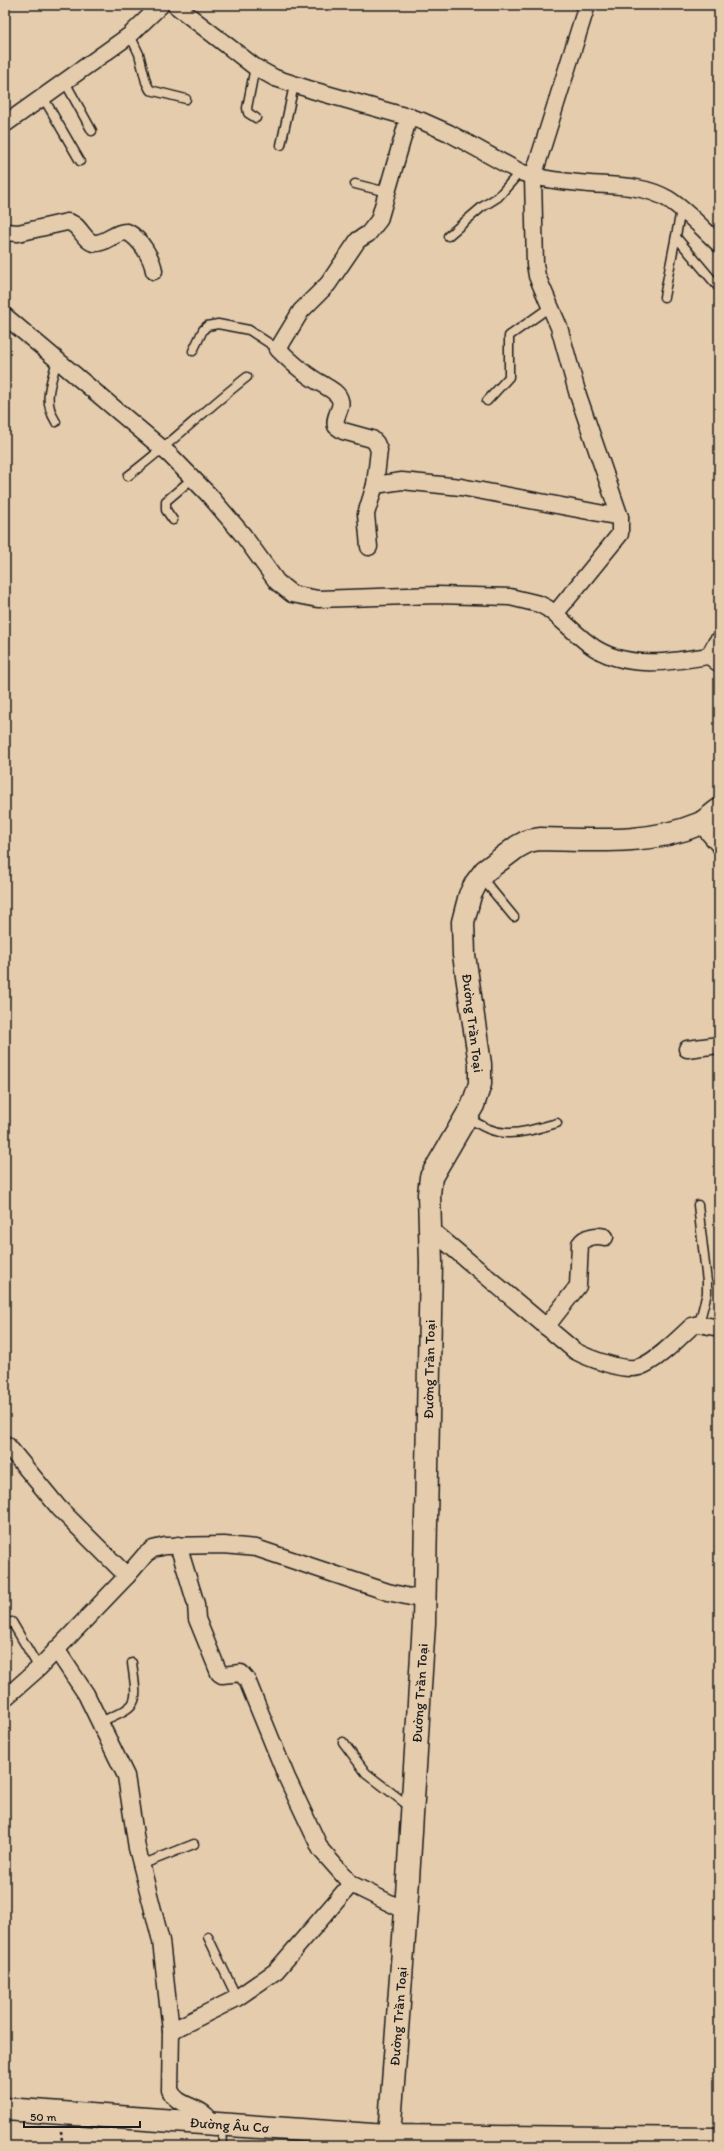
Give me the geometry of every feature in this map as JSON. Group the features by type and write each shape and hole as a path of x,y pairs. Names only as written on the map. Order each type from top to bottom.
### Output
{"street":[{"path":"5,124 130,35 161,5"},
{"path":"175,5 255,67 275,78 408,116 449,133 527,174 567,182 627,185 652,192 668,199 719,244"},
{"path":"555,614 620,534 620,517 578,396 559,327 538,276 535,264 527,174 587,5"},
{"path":"369,547 366,514 375,485 379,450 376,443 372,439 343,431 336,426 335,422 341,403 340,398 334,391 298,368 278,349 301,311 328,284 358,240 375,227 379,220 408,116"},
{"path":"5,232 18,233 67,222 74,224 90,241 97,243 123,232 127,232 148,253 153,262 154,271"},
{"path":"5,316 164,449 193,478 242,535 277,582 292,594 318,599 437,595 510,597 539,604 555,614 590,645 609,655 624,659 662,663 717,653"},
{"path":"375,485 402,481 461,487 620,517"},
{"name":"Đường Trần Toại","path":"389,2136 406,1911 424,1631 430,1271 428,1194 431,1177 473,1105 480,1084 480,1064 464,954 463,922 470,895 480,877 496,863 528,842 540,839 627,840 657,836 700,823 719,810"},
{"path":"700,823 719,845"},
{"path":"687,1049 719,1045"},
{"path":"429,1228 575,1351 586,1357 628,1368 640,1367 652,1360 692,1326 699,1324 719,1328"},
{"path":"546,1327 578,1286 580,1244 583,1240 589,1237 605,1237"},
{"path":"8,1445 59,1508 127,1576"},
{"path":"178,1545 196,1604 197,1619 219,1673 222,1675 241,1673 244,1675 287,1778 321,1850 351,1884 406,1911"},
{"path":"5,1698 39,1668 127,1576 145,1555 153,1549 165,1546 224,1545 256,1548 388,1592 424,1600"},
{"path":"56,1649 86,1694 126,1776 141,1865 161,1941 171,2031 170,2090 172,2096 205,2113 219,2132"},
{"path":"171,2031 237,1998 276,1971 351,1884"},
{"name":"Đường Âu Cơ","path":"5,2109 219,2132 389,2136 719,2139"}],"lane":[{"path":"130,35 139,54 146,82 150,90 186,98"},
{"path":"255,67 247,108 248,113 256,118"},
{"path":"65,82 92,131"},
{"path":"281,145 294,84"},
{"path":"43,97 80,161"},
{"path":"448,236 482,207 498,198 527,174"},
{"path":"355,184 387,192"},
{"path":"664,297 682,210"},
{"path":"676,237 719,288"},
{"path":"487,401 509,377 509,336 550,307"},
{"path":"193,351 203,330 207,326 218,324 250,330 278,349"},
{"path":"56,422 50,413 48,396 57,360"},
{"path":"128,476 164,449 214,403 247,376"},
{"path":"173,520 166,510 166,500 193,478"},
{"path":"480,877 514,917"},
{"path":"466,1116 484,1128 508,1134 518,1134 557,1123"},
{"path":"698,1205 707,1282 707,1293 699,1324"},
{"path":"12,1622 39,1668"},
{"path":"100,1722 127,1710 134,1705 136,1694 132,1663"},
{"path":"343,1742 366,1773 413,1809"},
{"path":"141,1865 194,1844"},
{"path":"208,1937 237,1998"}]}
